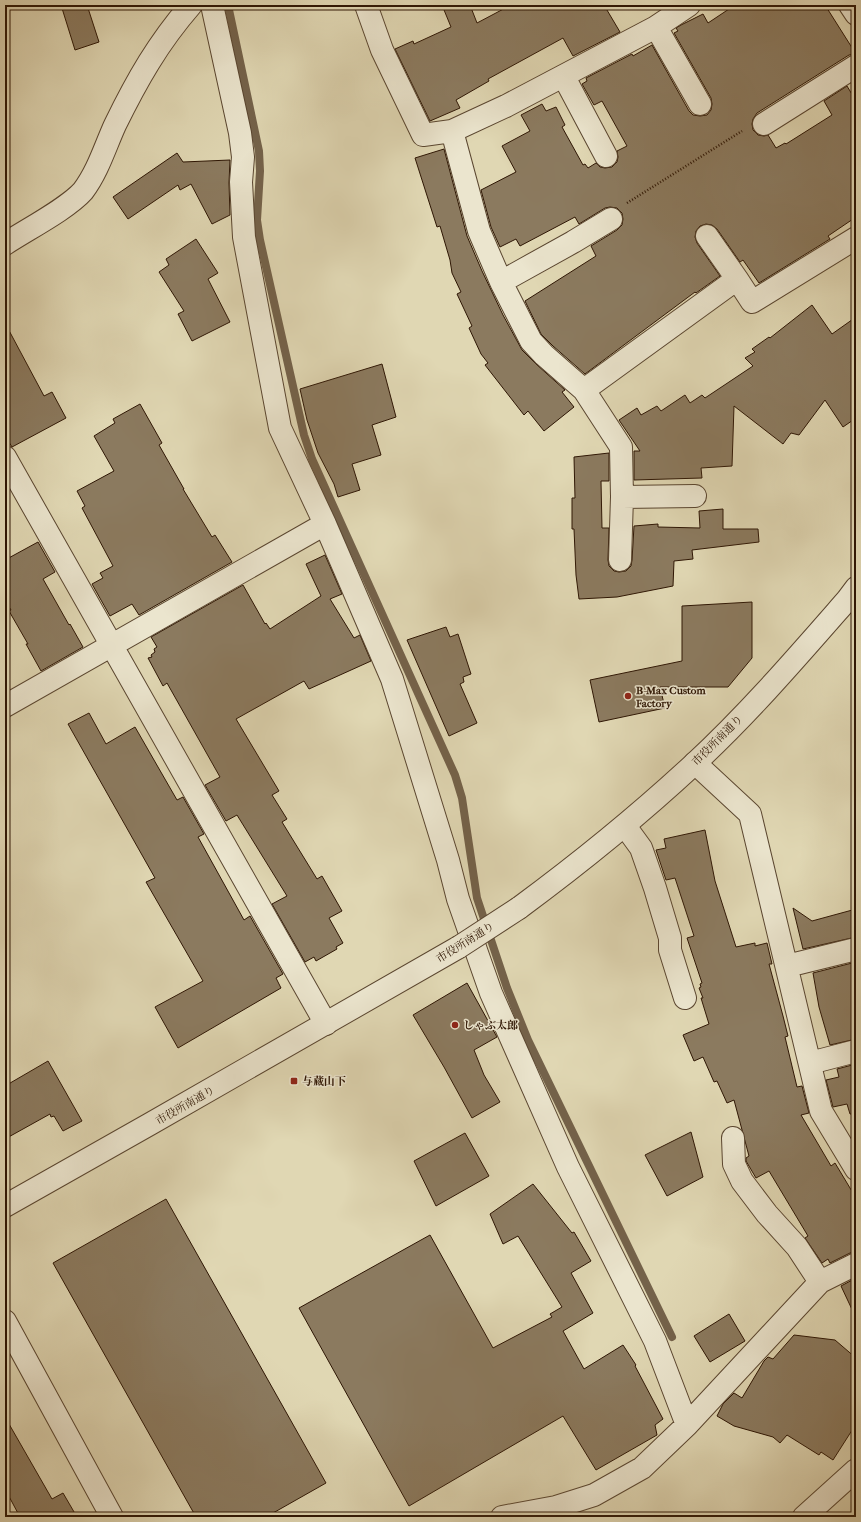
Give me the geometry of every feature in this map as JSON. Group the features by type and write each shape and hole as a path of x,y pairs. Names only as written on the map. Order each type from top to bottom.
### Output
{"street":[{"path":"5,244 61,209 82,192 92,178 136,83 155,52 191,5"},
{"path":"212,5 240,133 243,158 241,182 244,237 280,428 325,524 392,679 458,899 491,993 568,1167 655,1341 687,1425"},
{"path":"366,5 382,50 423,135 452,131 506,106 656,27 690,5"},
{"path":"850,5 856,14"},
{"path":"656,27 700,104"},
{"path":"764,124 856,66"},
{"path":"564,76 606,156"},
{"path":"452,131 479,232 501,282 531,341 544,355 584,390 621,447 622,497 620,560"},
{"path":"501,282 574,242 611,219"},
{"path":"707,236 752,302 856,238"},
{"path":"584,390 737,279"},
{"path":"5,456 326,1024"},
{"path":"622,497 695,496"},
{"path":"5,706 325,524"},
{"name":"市役所南通り","path":"5,1206 459,947 518,908 576,866 625,826 695,763 766,691 853,598"},
{"path":"695,763 750,814 821,1112 856,1169"},
{"path":"625,826 641,848 653,881 670,938 670,950 685,998"},
{"path":"787,966 856,949"},
{"path":"810,1063 856,1051"},
{"path":"734,1138 734,1164 742,1181 767,1214 797,1247 820,1282"},
{"path":"502,1517 556,1507 594,1495 642,1468 687,1425 820,1282 856,1264"},
{"path":"5,1321 112,1517"},
{"path":"804,1517 856,1470"}],"path":[{"path":"611,219 617,210 754,124 764,124"}],"building":[{"path":"61,5 87,5 99,42 75,50"},
{"path":"442,5 470,5 477,23 511,5 604,5 620,32 573,56 563,38 488,79 489,81 456,100 460,108 430,121 395,49 413,41 414,44 451,27"},
{"path":"735,5 825,5 856,54 849,55 757,113 752,124 753,130 758,135 768,135 776,148 785,143 786,144 832,115 824,101 847,86 856,101 856,217 828,236 830,239 759,283 743,260 740,262 717,229 712,225 706,224 700,226 696,231 695,237 697,243 720,276 696,293 695,292 585,374 541,334 525,301 596,256 591,246 617,230 622,225 622,213 617,208 605,208 579,224 575,217 520,246 516,239 500,247 491,227 481,190 516,172 502,146 530,131 521,115 542,104 546,111 556,107 565,125 562,127 583,165 585,164 588,168 596,163 600,167 612,167 617,162 617,151 627,146 602,101 594,105 582,84 587,81 586,78 632,54 633,56 652,45 689,111 693,115 707,115 711,110 711,98 674,33 678,31 676,28 703,14 708,23"},
{"path":"444,149 467,236 503,315 522,350 565,390 562,392 574,407 544,431 528,411 524,415 485,365 488,363 481,354 469,328 472,326 457,294 461,292 452,273 450,260 440,226 437,227 415,158"},
{"path":"177,153 183,162 230,160 230,215 212,224 191,184 180,190 178,185 128,219 113,197"},
{"path":"196,239 218,273 208,279 230,322 192,341 178,314 184,311 159,272 169,265 166,259"},
{"path":"812,305 832,334 856,317 856,418 843,427 825,400 799,435 791,433 783,444 734,406 732,466 701,468 702,478 634,480 634,451 640,451 619,420 637,408 641,415 657,406 661,411 685,395 690,403 702,395 705,398 753,366 745,358 755,352 752,349 769,337 770,338"},
{"path":"5,323 44,396 52,392 66,418 12,447 5,436"},
{"path":"382,364 396,417 372,425 381,455 352,464 360,490 338,497 334,484 318,453 307,420 300,389"},
{"path":"140,404 162,443 159,445 183,489 212,537 215,535 232,562 139,615 132,604 110,616 92,584 103,578 100,573 113,566 82,508 85,506 77,491 114,471 94,436 115,423 113,419"},
{"path":"609,453 609,481 601,481 602,528 609,528 608,560 609,566 614,571 626,571 631,566 634,526 658,524 658,527 700,528 699,511 723,509 723,529 758,529 759,542 692,550 693,559 674,561 673,586 617,597 579,599 576,575 574,529 572,529 572,498 575,498 574,457"},
{"path":"38,542 55,572 43,579 83,647 41,671 26,644 28,644 9,611 11,610 5,600 5,560"},
{"path":"325,555 342,594 330,599 354,638 360,635 371,661 309,689 304,681 236,719 279,791 272,795 287,819 282,822 317,879 322,876 342,911 329,918 343,943 336,947 337,949 316,961 314,957 305,962 272,904 287,896 237,815 226,821 205,785 220,777 167,683 163,686 148,658 152,657 151,655 155,652 154,649 157,647 151,637 243,585 265,624 266,623 270,629 321,596 306,564"},
{"path":"752,602 752,658 728,687 660,687 665,708 599,722 590,680 682,661 682,606"},
{"path":"446,627 450,637 458,634 471,674 463,677 464,682 460,684 477,723 449,736 407,640"},
{"path":"89,713 106,744 135,727 177,800 183,797 204,834 198,837 244,920 250,916 283,974 276,978 281,988 178,1048 155,1007 203,981 146,882 155,878 68,724"},
{"path":"705,830 715,881 736,947 755,943 755,946 767,943 772,964 769,964 788,1036 785,1037 797,1087 802,1086 809,1113 801,1115 831,1166 835,1163 856,1198 856,1252 850,1253 830,1263 828,1259 822,1263 805,1238 808,1236 769,1171 756,1178 746,1161 746,1158 749,1156 734,1100 727,1103 717,1081 714,1082 703,1057 694,1061 683,1035 709,1024 699,988 701,987 700,984 702,983 687,938 694,936 675,878 666,880 656,850 666,848 664,839"},
{"path":"793,908 812,921 856,909 856,937 803,949"},
{"path":"856,962 856,1039 830,1045 819,1007 813,973"},
{"name":"しゃぶ太郎","path":"467,983 497,1037 474,1050 484,1075 500,1102 472,1118 413,1015"},
{"path":"48,1061 82,1121 63,1131 54,1116 51,1117 50,1114 5,1139 5,1086"},
{"path":"856,1064 856,1114 850,1114 847,1104 833,1107 826,1080 839,1077 837,1069"},
{"path":"691,1132 703,1177 667,1196 645,1155"},
{"path":"465,1133 489,1176 436,1206 414,1161"},
{"path":"533,1184 572,1233 574,1232 591,1261 571,1273 593,1313 563,1331 584,1369 623,1345 636,1365 635,1366 663,1419 655,1425 657,1435 596,1470 563,1416 409,1506 299,1308 430,1235 493,1348 552,1317 550,1314 562,1307 518,1236 503,1244 490,1214"},
{"path":"166,1199 326,1483 266,1517 196,1517 53,1263"},
{"path":"856,1278 856,1318 841,1286"},
{"path":"729,1314 745,1341 710,1362 694,1336"},
{"path":"794,1335 835,1340 856,1358 856,1424 833,1460 821,1452 819,1455 787,1435 780,1443 773,1437 734,1426 717,1416 723,1404 734,1393 742,1398 764,1361 768,1357 773,1359"},
{"path":"5,1417 52,1499 63,1493 77,1517 20,1517 5,1489"}],"waterway":[{"path":"228,5 259,151 260,171 257,220 260,240 304,435 312,459 455,775 462,798 477,898 507,988 528,1040 672,1337"}],"place":[{"name":"B-Max Custom Factory","path":"628,696"},
{"name":"しゃぶ太郎","path":"455,1025"},
{"name":"与蔵山下","path":"294,1081"}]}
